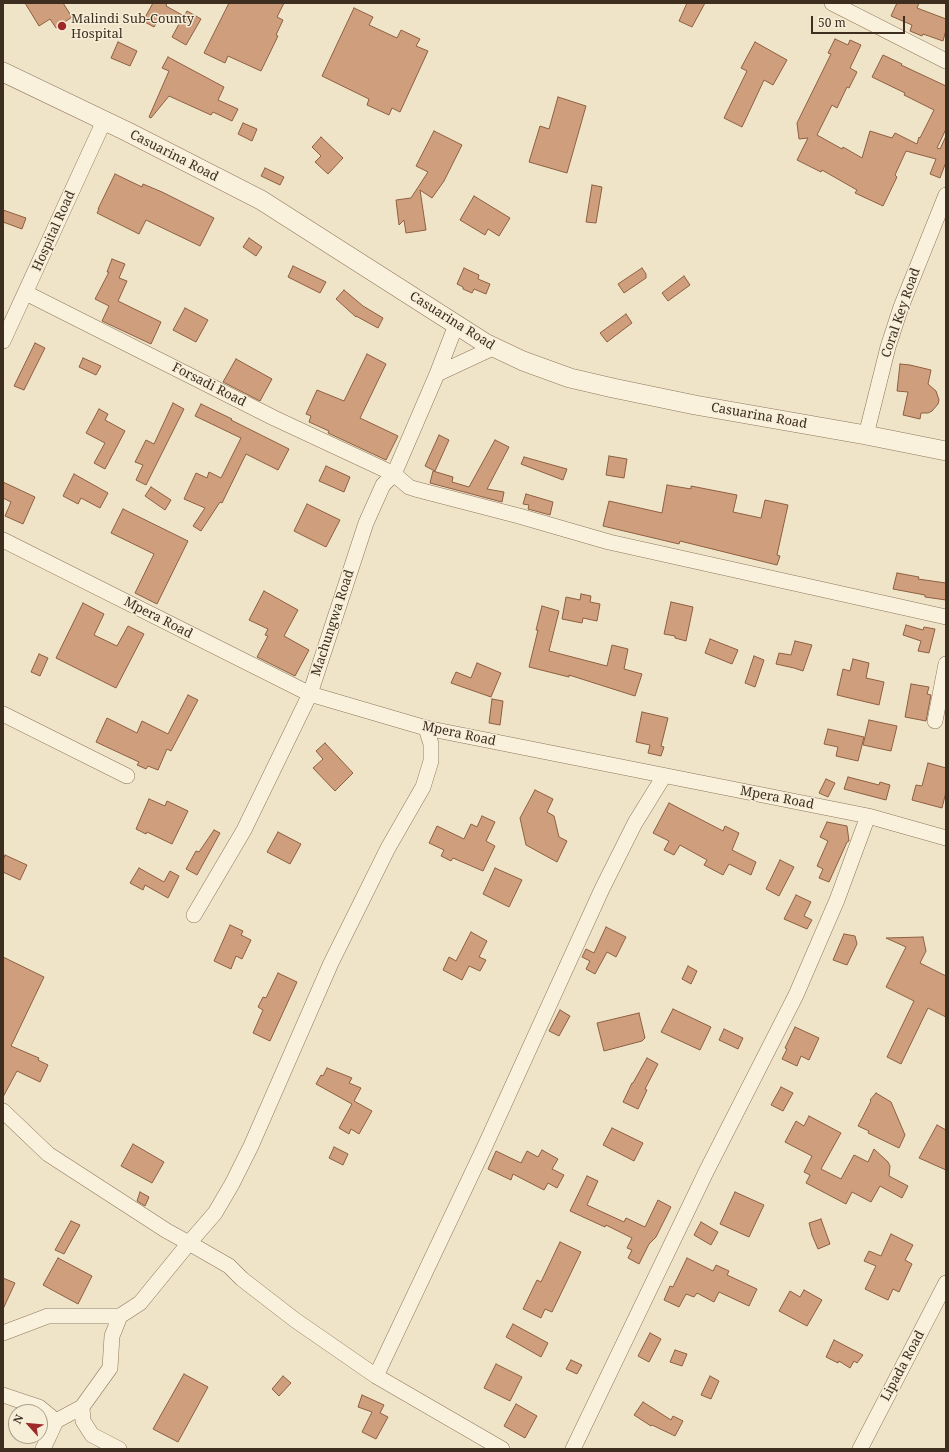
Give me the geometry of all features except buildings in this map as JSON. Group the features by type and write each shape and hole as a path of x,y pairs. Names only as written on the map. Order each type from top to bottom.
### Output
{"street":[{"path":"832,3 946,61"},
{"name":"Casuarina Road","path":"3,72 261,200 333,244 485,343 523,361 570,378 613,388 695,405 866,435 946,451"},
{"name":"Hospital Road","path":"3,341 104,121"},
{"name":"Coral Key Road","path":"866,435 890,340 904,300 946,195"},
{"name":"Forsadi Road","path":"26,293 274,418 394,474 409,487 519,516 609,542 946,617"},
{"name":"Machungwa Road","path":"194,915 244,830 310,694 366,523 383,485 394,474 437,374 456,325"},
{"path":"437,374 495,347"},
{"name":"Mpera Road","path":"3,540 310,694 426,728 868,816 946,838"},
{"path":"934,721 946,664"},
{"path":"3,714 127,776"},
{"path":"3,1333 48,1316 120,1316 140,1303 215,1213 251,1146 330,963 384,855 423,787 431,761 431,744 426,728"},
{"path":"376,1376 482,1153 602,889 635,823 664,776"},
{"path":"573,1449 706,1172 796,996 837,900 868,816"},
{"path":"3,1112 48,1154 161,1227 229,1266 242,1279 295,1320 376,1376 502,1449"},
{"name":"Lipada Road","path":"860,1449 946,1283"},
{"path":"43,1449 56,1421 82,1407 110,1368 112,1336 120,1316"},
{"path":"3,1395 40,1407 56,1421"},
{"path":"82,1407 82,1421 92,1435 119,1449"}],"place":[{"name":"Malindi Sub-County Hospital","path":"62,26"}]}
